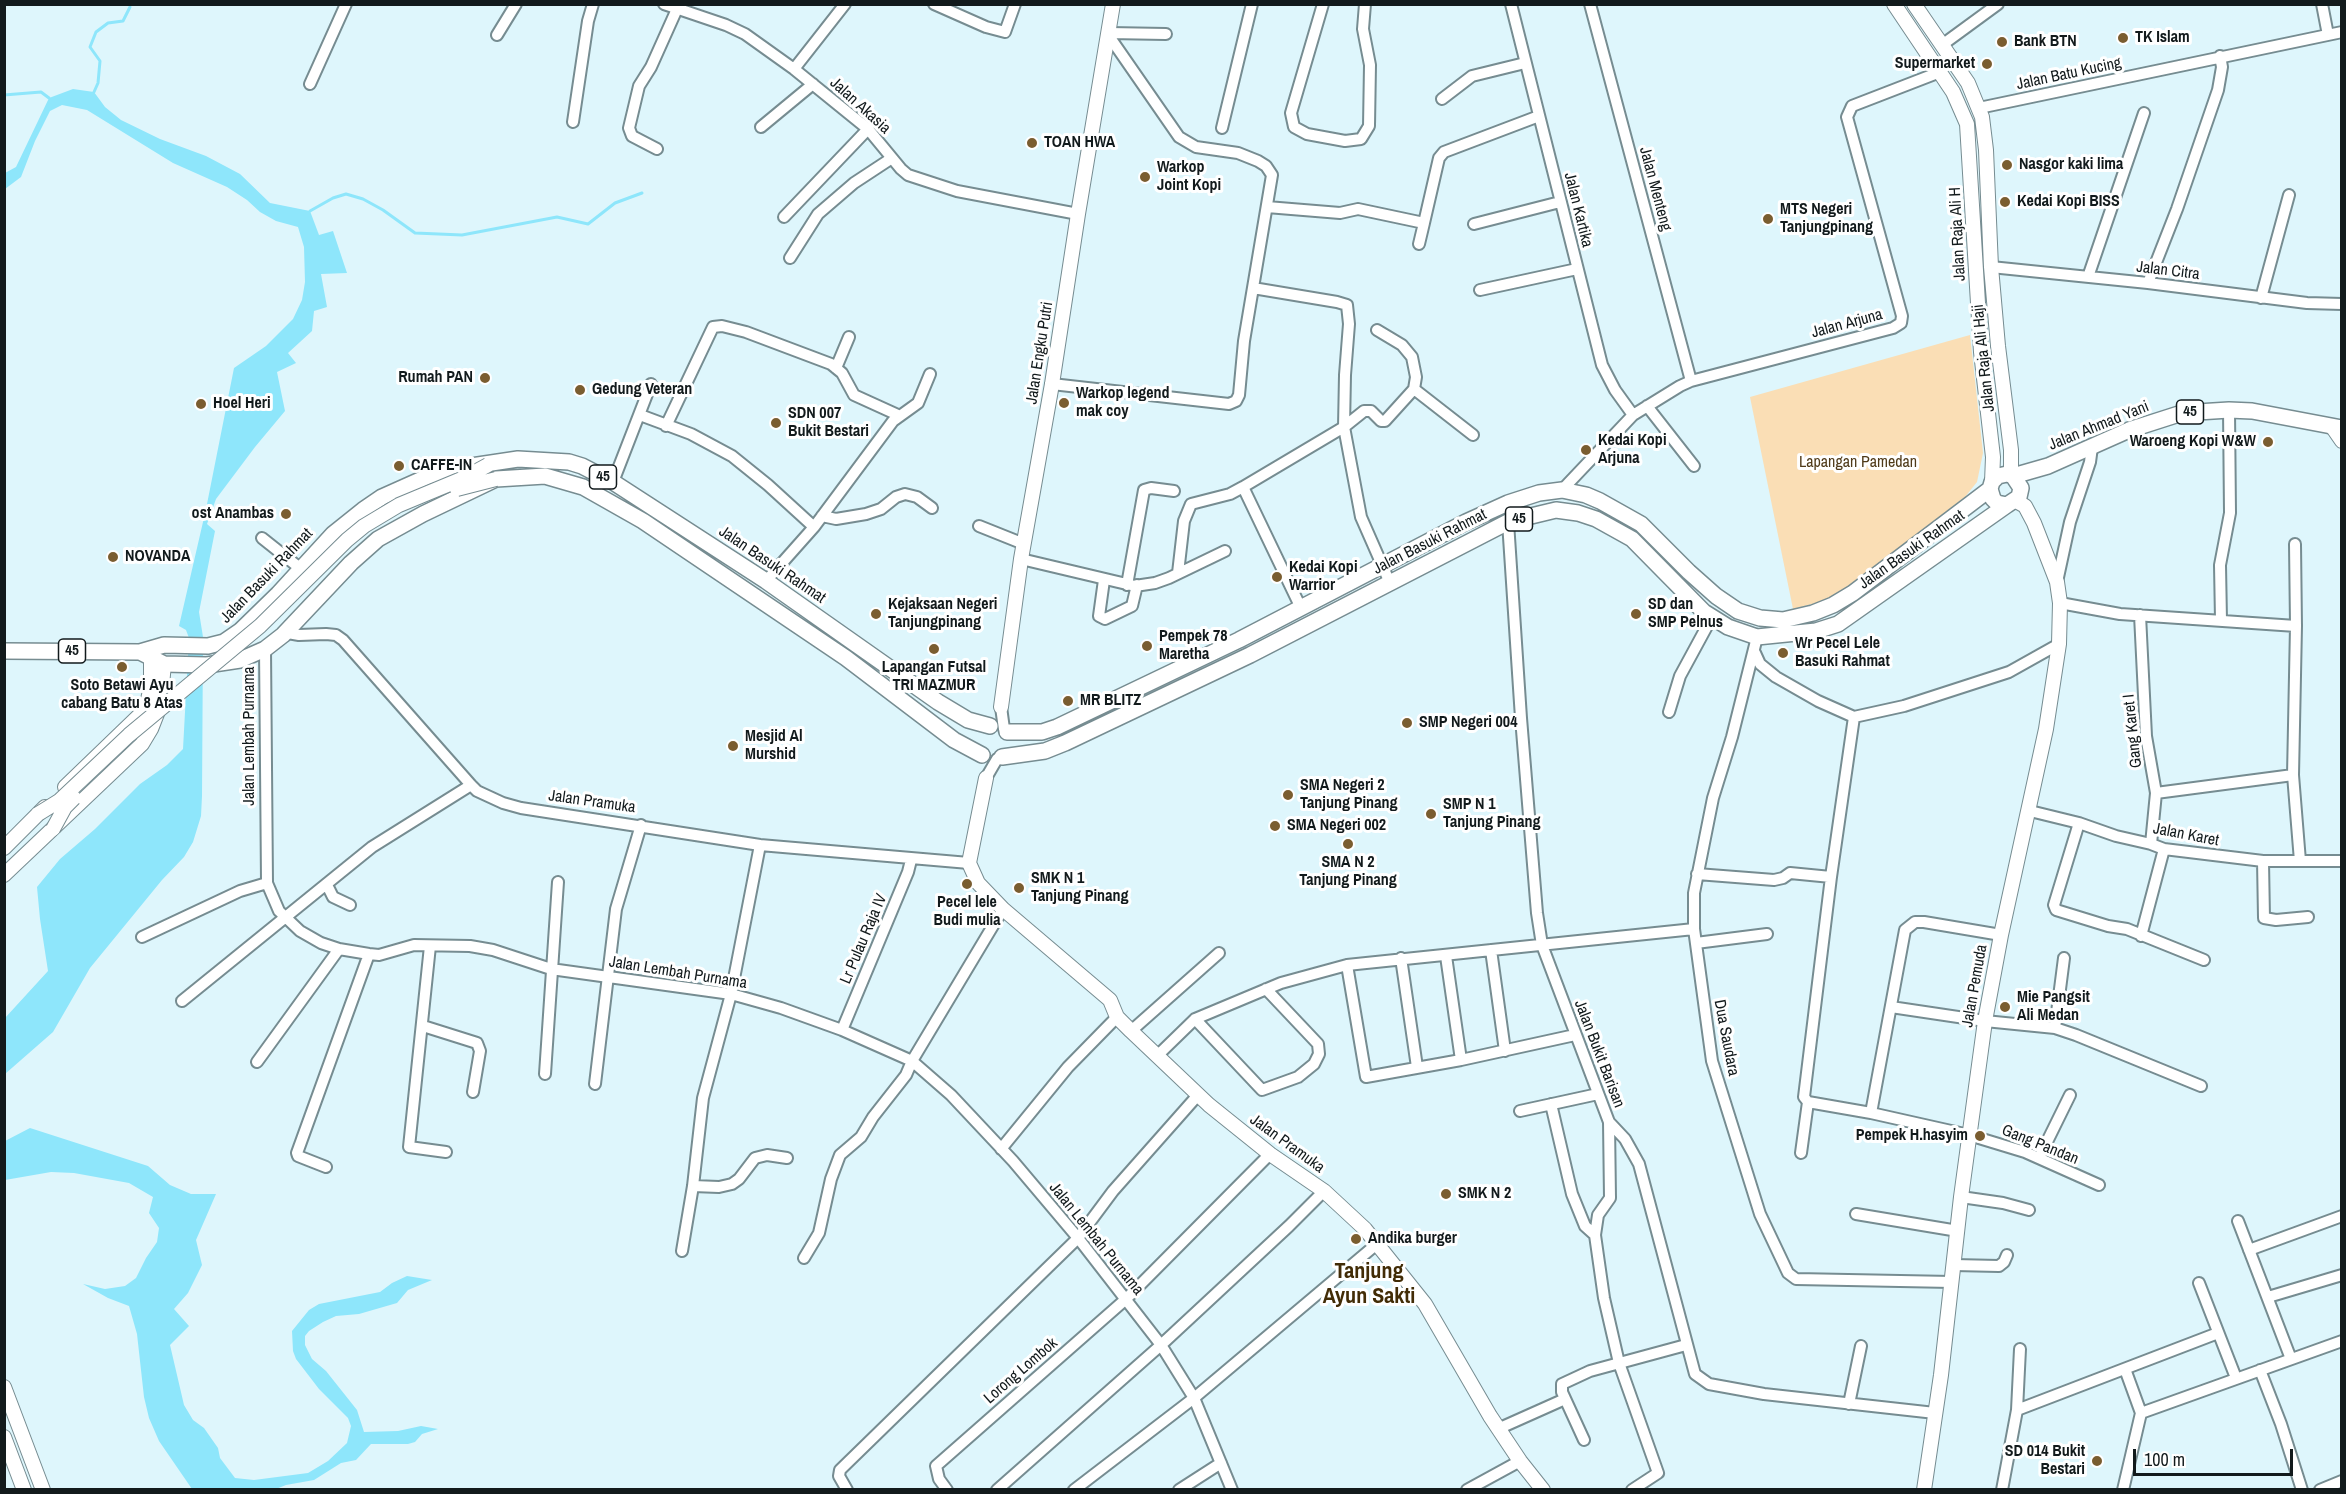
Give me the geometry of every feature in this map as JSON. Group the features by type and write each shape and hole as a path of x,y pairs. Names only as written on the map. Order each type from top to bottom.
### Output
{"highway":[{"name":"Jalan Ahmad Yani","path":"2012,475 2048,466 2129,430 2182,413 2229,410 2268,414 2339,432"},
{"name":"Jalan Basuki Rahmat","path":"158,660 164,645 208,646 232,638 333,534 382,497 429,476 458,468 518,459 569,462 613,482 766,581 938,702 968,720 999,728 1042,732 1057,727 1239,640 1508,503 1539,493 1562,490 1586,495 1641,524 1689,572 1716,596 1738,611 1760,618 1783,620 1813,613 1853,593 1991,485"},
{"name":"Jalan Ahmad Yani","path":"2014,501 2048,466"},
{"name":"45","path":"1991,485 1998,476 2012,475"},
{"path":"1991,485 1991,494 1997,502 2014,501 2021,488 2012,475"},
{"name":"45","path":"283,635 351,562 378,539 423,514 496,479 545,476 584,487 675,542 846,658 954,740 991,757"},
{"name":"Jalan Basuki Rahmat","path":"991,757 1045,751 1065,743 1250,654 1508,522 1556,510 1578,513 1596,519 1632,539 1704,612 1728,627 1757,637 1816,631 1838,624 2014,501"},
{"path":"675,542 684,527"},
{"path":"1677,584 1689,572"},
{"path":"265,649 283,635"},
{"name":"45","path":"4,651 207,665 240,660 265,649"},
{"path":"999,728 1010,744 1009,749 991,757 977,740 982,730 999,728"}],"main road":[{"name":"Jalan Engku Putri","path":"1001,707 1021,559 1052,384 1113,4"},
{"name":"Jalan Raja Ali H","path":"1894,4 1964,112 1968,134 1981,352 1993,457 1991,485"},
{"name":"Jalan Raja Ali Haji","path":"1914,4 1968,83 1979,108 1984,128 1991,267 2012,475"},
{"path":"1968,134 1984,128"},
{"path":"38,814 59,801 129,735 260,626 364,526 399,505 464,478 488,465"},
{"path":"53,829 65,807 134,741 272,624 351,545 387,520 414,507 466,486 496,479"},
{"name":"Jalan Pemuda","path":"1924,1490 1985,1021 2001,935 2030,811 2059,644 2060,603 2057,582 2025,506 2014,501"},
{"path":"4,848 146,709 158,660"},
{"path":"4,875 142,744 160,706 158,660"},
{"path":"969,863 986,778"},
{"name":"Jalan Pramuka","path":"969,863 978,883 1003,909 1110,1000 1117,1017 1198,1095 1270,1155 1324,1191 1378,1243 1430,1312 1520,1461 1543,1490"},
{"path":"4,1387 43,1490"},
{"path":"4,1437 24,1490"}],"street":[{"path":"310,84 346,4"},
{"path":"497,35 516,4"},
{"path":"573,122 588,21 593,4"},
{"name":"Jalan Akasia","path":"664,4 726,25 745,34 794,69 868,129 908,175 936,186 1001,201 1078,214"},
{"path":"794,69 845,4"},
{"path":"934,4 986,27 1005,32 1015,4"},
{"path":"1222,128 1252,4"},
{"path":"1323,4 1291,113 1294,127 1307,134 1345,141 1361,139 1369,126 1370,65 1363,28 1365,4"},
{"name":"Jalan Kartika","path":"1511,4 1602,365 1615,390 1633,415"},
{"name":"Jalan Menteng","path":"1590,4 1691,381"},
{"path":"1942,45 1998,4"},
{"path":"2322,4 2328,35"},
{"path":"657,149 632,136 629,128 639,86 651,67 677,9"},
{"name":"Jalan Batu Kucing","path":"1979,108 2342,32"},
{"path":"1109,34 1166,34"},
{"path":"1052,384 1229,404 1236,401 1239,395 1244,341 1272,175 1266,166 1238,153 1196,147 1179,137 1109,34"},
{"path":"2148,283 2177,209 2218,90 2222,67 2220,56"},
{"path":"1442,99 1472,76 1525,63"},
{"name":"Jalan Arjuna","path":"1562,490 1633,415 1691,381 1893,328 1901,323 1902,316 1847,117 1852,106 1940,72"},
{"path":"761,128 813,84"},
{"path":"2088,277 2144,113"},
{"path":"1419,244 1439,158 1444,152 1539,116"},
{"path":"784,217 868,129"},
{"path":"790,258 818,214 854,183 892,158"},
{"path":"2261,298 2289,195"},
{"path":"1474,224 1560,202"},
{"path":"1268,207 1340,213 1358,209 1424,223"},
{"name":"Jalan Citra","path":"1991,267 2148,283 2307,303 2342,304"},
{"path":"1480,290 1577,269"},
{"path":"1253,288 1347,305 1349,324 1344,427 1357,505 1390,583"},
{"path":"666,426 713,327 722,326 746,332 831,364 842,373 854,395 898,415"},
{"path":"1178,573 1184,521 1191,504 1230,494 1243,488 1344,427 1367,410 1384,421 1414,389 1416,377 1412,357 1402,345 1377,330"},
{"path":"836,368 849,337"},
{"path":"766,581 814,527 898,415 918,403 930,374"},
{"path":"613,482 651,384"},
{"path":"1414,389 1473,435"},
{"path":"1647,406 1694,466"},
{"path":"2221,620 2220,565 2230,513 2229,410"},
{"path":"640,415 706,441 732,456 814,527"},
{"path":"2057,582 2070,522 2090,462 2092,447"},
{"path":"1104,580 1100,616 1105,620 1132,606 1132,585 1144,490 1151,488 1174,491"},
{"path":"1243,488 1301,608"},
{"path":"822,516 836,519 866,514 880,509 896,497 905,494 917,497 932,508"},
{"name":"Jalan Bukit Barisan","path":"1508,522 1522,741 1542,945 1609,1122 1625,1139 1639,1164 1695,1374 1709,1384 1764,1394 1935,1413"},
{"path":"979,526 1024,544"},
{"path":"262,538 301,569"},
{"path":"2295,544 2293,775 2300,861"},
{"path":"1021,559 1132,585 1155,583 1225,551"},
{"path":"2060,603 2093,610 2140,615 2296,626"},
{"name":"Gang Karet I","path":"2140,615 2146,736 2156,794 2151,844"},
{"path":"1669,712 1680,676 1712,617"},
{"name":"Jalan Pramuka","path":"283,635 326,633 336,635 343,640 471,785 486,796 521,808 760,844 911,860 969,863"},
{"name":"Dua Saudara","path":"1757,637 1755,653 1713,798 1694,893 1694,928 1712,1060 1760,1214 1788,1273 1796,1279 1952,1282"},
{"path":"1755,653 1760,664 1776,677 1818,701 1854,717 1904,706 2008,672 2059,644"},
{"name":"Jalan Lembah Purnama","path":"265,649 267,883 279,911 300,931 321,943 339,949 369,954 379,955 414,945 450,945 493,950 551,969 731,994 842,1030 912,1061 951,1095 1001,1149 1078,1238 1161,1345 1194,1398 1232,1490"},
{"path":"999,728 1001,707"},
{"path":"1801,1153 1808,1102 1804,1097 1831,877 1854,717"},
{"path":"986,778 991,757"},
{"path":"2156,794 2293,775"},
{"path":"182,1001 372,847 471,785"},
{"name":"Jalan Karet","path":"2030,811 2079,823 2164,849 2263,861 2342,861"},
{"path":"2079,823 2054,905 2056,910 2127,929 2204,960"},
{"path":"595,1084 616,909 640,825"},
{"path":"682,1251 693,1186 703,1098 731,994 760,844"},
{"path":"2141,936 2164,849"},
{"name":"Lr Pulau Raja IV","path":"842,1030 911,860"},
{"path":"2263,861 2264,918 2277,920 2308,918"},
{"path":"1697,874 1774,880 1784,878 1790,873 1831,877"},
{"path":"545,1074 558,882"},
{"path":"142,937 240,891 267,883"},
{"path":"327,885 333,897 350,905"},
{"path":"804,1258 819,1233 831,1179 840,1155 861,1137 906,1075 912,1061 1003,909"},
{"path":"1871,1113 1905,930 1915,922 2001,935"},
{"path":"1157,1056 1195,1019 1266,989 1347,965 1694,928"},
{"path":"1696,944 1767,933"},
{"path":"430,946 409,1147 446,1152"},
{"path":"257,1062 339,949"},
{"path":"1491,950 1505,1051"},
{"path":"1131,1031 1219,953"},
{"path":"326,1167 298,1156 297,1153 369,954"},
{"path":"1446,956 1461,1060"},
{"path":"1401,958 1417,1067"},
{"path":"2055,1028 2064,958"},
{"path":"1347,965 1366,1077 1461,1060 1575,1035"},
{"path":"1195,1019 1262,1090 1298,1077 1314,1064 1319,1054 1318,1044 1266,989"},
{"path":"1892,1007 1985,1021 2055,1028 2201,1086"},
{"path":"1001,1149 1068,1067 1117,1017"},
{"path":"423,1026 477,1043 480,1051 473,1092"},
{"path":"1520,1111 1598,1094"},
{"path":"847,1490 839,1476 840,1470 1078,1238 1113,1191 1198,1095"},
{"path":"2039,1158 2070,1095"},
{"name":"Gang Pandan","path":"1808,1102 1871,1113 1969,1135 2039,1158 2099,1185"},
{"path":"1551,1104 1572,1194 1585,1226 1595,1235"},
{"path":"1609,1122 1610,1198 1598,1215 1595,1235 1604,1298 1619,1363 1658,1469 1657,1476 1632,1490"},
{"path":"693,1186 719,1187 732,1184 740,1179 755,1158 767,1155 787,1158"},
{"name":"Lorong Lombok","path":"947,1490 939,1479 936,1466 1126,1299 1270,1155"},
{"path":"997,1490 1161,1345 1324,1191"},
{"path":"1961,1197 2003,1203 2029,1210"},
{"path":"1856,1214 1958,1231"},
{"path":"2248,1250 2342,1216"},
{"path":"2238,1221 2291,1359"},
{"path":"1074,1490 1194,1398 1378,1243"},
{"path":"1954,1265 1999,1266 2007,1255"},
{"path":"2268,1297 2342,1275"},
{"path":"2199,1283 2236,1378"},
{"path":"2017,1410 2218,1334"},
{"path":"2140,1413 2342,1341"},
{"path":"1584,1440 1562,1392 1562,1384 1590,1371 1686,1345"},
{"path":"1849,1404 1861,1346"},
{"path":"2002,1490 2017,1410 2020,1349"},
{"path":"2123,1490 2140,1413 2125,1369"},
{"path":"2260,1370 2281,1424 2302,1490"},
{"path":"1500,1428 1565,1399"},
{"path":"1467,1490 1520,1461"},
{"path":"1179,1490 1221,1463"},
{"path":"2320,1490 2342,1481"}],"green space":[{"name":"Lapangan Pamedan","path":"1970,335 1983,453 1977,482 1965,497 1835,598 1793,609 1750,397"}],"water":[{"path":"73,89 94,92 105,107 121,120 160,139 206,156 240,174 270,203 310,211 319,235 333,231 347,273 321,274 327,307 314,311 312,331 288,353 296,363 277,372 285,411 216,499 207,524 215,531 199,612 203,637 202,796 201,816 193,842 184,857 162,880 90,968 53,1032 5,1074 5,1018 48,971 37,887 60,859 95,829 140,784 167,765 183,749 189,638 186,630 179,626 206,509 234,368 266,346 293,319 302,300 305,282 304,247 298,227 276,221 227,187 173,163 87,110 62,105 50,111 21,177 5,189 5,173 16,167 49,98"},
{"path":"30,1128 148,1166 170,1185 191,1194 216,1194 196,1240 202,1265 188,1293 174,1309 189,1326 170,1345 184,1405 193,1420 204,1428 218,1448 220,1458 235,1478 254,1480 308,1473 328,1461 347,1443 351,1426 348,1418 319,1389 296,1359 293,1351 292,1331 309,1310 319,1304 380,1292 407,1276 432,1280 408,1290 397,1303 359,1314 336,1316 323,1322 305,1336 305,1345 312,1359 326,1371 357,1410 364,1432 398,1431 421,1426 438,1429 422,1434 415,1442 408,1444 371,1444 356,1460 341,1463 314,1480 276,1489 192,1489 159,1441 149,1418 144,1397 137,1334 129,1306 108,1298 83,1284 105,1289 125,1286 136,1278 157,1242 159,1228 149,1213 153,1197 129,1183 74,1173 51,1172 5,1180 5,1141"}],"waterway":[{"path":"94,92 98,83 100,61 90,47 96,32 108,23 123,21 130,7"},
{"path":"4,95 41,92 49,98"},
{"path":"310,211 333,198 346,194 363,199 383,210 415,233 462,235 557,217 588,224 615,203 642,193"}],"place":[{"name":"TK Islam","path":"2123,38"},
{"name":"Bank BTN","path":"2002,42"},
{"name":"Supermarket","path":"1987,64"},
{"name":"TOAN HWA","path":"1032,143"},
{"name":"Nasgor kaki lima","path":"2007,165"},
{"name":"Warkop Joint Kopi","path":"1145,177"},
{"name":"Kedai Kopi BISS","path":"2005,202"},
{"name":"MTS Negeri Tanjungpinang","path":"1768,219"},
{"name":"Rumah PAN","path":"485,378"},
{"name":"Gedung Veteran","path":"580,390"},
{"name":"Warkop legend mak coy","path":"1064,403"},
{"name":"Hoel Heri","path":"201,404"},
{"name":"SDN 007 Bukit Bestari","path":"776,423"},
{"name":"Waroeng Kopi W&W","path":"2268,442"},
{"name":"Kedai Kopi Arjuna","path":"1586,450"},
{"name":"CAFFE-IN","path":"399,466"},
{"name":"ost Anambas","path":"286,514"},
{"name":"NOVANDA","path":"113,557"},
{"name":"Kedai Kopi Warrior","path":"1277,577"},
{"name":"Kejaksaan Negeri Tanjungpinang","path":"876,614"},
{"name":"SD dan SMP Pelnus","path":"1636,614"},
{"name":"Pempek 78 Maretha","path":"1147,646"},
{"name":"Lapangan Futsal TRI MAZMUR","path":"934,649"},
{"name":"Wr Pecel Lele Basuki Rahmat","path":"1783,653"},
{"name":"Soto Betawi Ayu cabang Batu 8 Atas","path":"122,667"},
{"name":"MR BLITZ","path":"1068,701"},
{"name":"SMP Negeri 004","path":"1407,723"},
{"name":"Mesjid Al Murshid","path":"733,746"},
{"name":"SMA Negeri 2 Tanjung Pinang","path":"1288,795"},
{"name":"SMP N 1 Tanjung Pinang","path":"1431,814"},
{"name":"SMA Negeri 002","path":"1275,826"},
{"name":"SMA N 2 Tanjung Pinang","path":"1348,844"},
{"name":"Pecel lele Budi mulia","path":"967,884"},
{"name":"SMK N 1 Tanjung Pinang","path":"1019,888"},
{"name":"Mie Pangsit Ali Medan","path":"2005,1007"},
{"name":"Pempek H.hasyim","path":"1980,1136"},
{"name":"SMK N 2","path":"1446,1194"},
{"name":"Andika burger","path":"1356,1239"},
{"name":"SD 014 Bukit Bestari","path":"2097,1461"}],"district":[{"name":"Tanjung Ayun Sakti","path":"1369,1284"}]}
